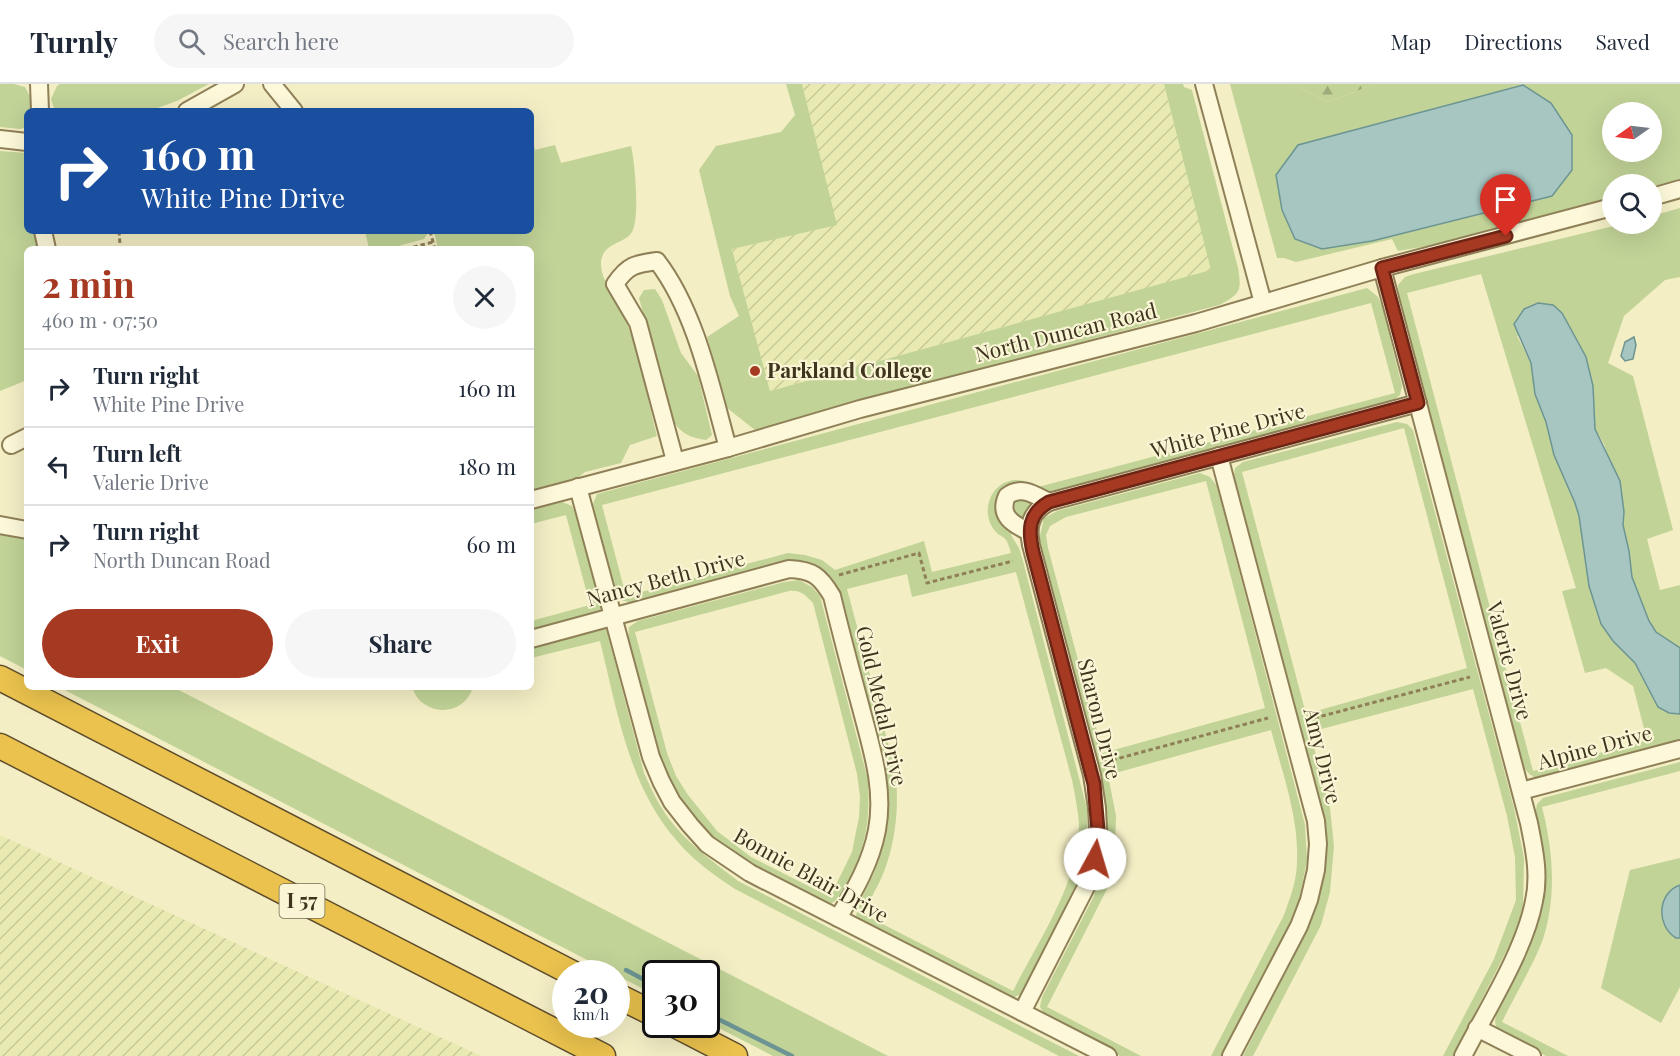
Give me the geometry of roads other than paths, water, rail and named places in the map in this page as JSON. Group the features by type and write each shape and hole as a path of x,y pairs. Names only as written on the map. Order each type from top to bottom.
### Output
{"highway":[{"path":"0,678 552,963"},
{"name":"I 57","path":"0,746 603,1056"},
{"path":"700,1038 735,1056"}],"street":[{"path":"39,84 40,108"},
{"path":"192,108 235,84"},
{"path":"272,84 292,108"},
{"path":"1203,84 1263,303"},
{"path":"0,139 24,142"},
{"path":"1662,194 1680,189"},
{"name":"North Duncan Road","path":"534,499 728,448 860,409 1196,323 1382,268 1602,210"},
{"path":"675,461 638,323 615,284 626,269 645,263 657,261 668,275 694,331 728,448"},
{"name":"Valerie Drive","path":"1382,268 1521,791 1535,855 1537,877 1535,900 1526,930 1463,1056"},
{"name":"White Pine Drive","path":"1034,513 1049,502 1418,403"},
{"path":"11,445 24,438"},
{"name":"Amy Drive","path":"1219,456 1316,820 1318,844 1316,870 1309,900 1299,926 1231,1056"},
{"name":"Bonnie Blair Drive","path":"578,487 651,757 661,781 683,817 707,844 750,873 1108,1056"},
{"path":"1029,531 1013,524 1007,518 1004,501 1010,493 1025,491 1049,502"},
{"name":"Sharon Drive","path":"1022,1012 1088,884 1095,859 1098,830 1092,775 1039,579 1029,531 1034,513"},
{"path":"0,525 24,529"},
{"name":"Nancy Beth Drive","path":"534,638 785,570 803,570 814,574"},
{"name":"Gold Medal Drive","path":"814,574 824,582 832,596 872,748 879,789 877,830 870,856 838,918"},
{"name":"Alpine Drive","path":"1521,791 1680,749"},
{"path":"1478,1028 1532,1056"}],"water":[{"path":"1523,85 1551,103 1572,135 1572,170 1552,196 1372,241 1322,249 1295,239 1282,210 1276,175 1298,145"},
{"path":"1538,303 1553,305 1562,313 1586,357 1593,386 1595,429 1620,481 1624,512 1623,525 1632,577 1649,621 1656,632 1680,648 1680,714 1669,713 1658,707 1635,663 1613,641 1601,624 1589,586 1579,516 1554,455 1546,422 1535,394 1531,363 1514,324 1524,309"},
{"path":"1634,337 1636,345 1633,359 1625,361 1621,356 1625,342"},
{"path":"1680,885 1680,938 1676,938 1665,926 1662,910 1667,895"}],"waterway":[{"path":"630,972 642,979"},
{"path":"720,1020 792,1056"}],"place":[{"name":"Parkland College","path":"755,371"}]}
